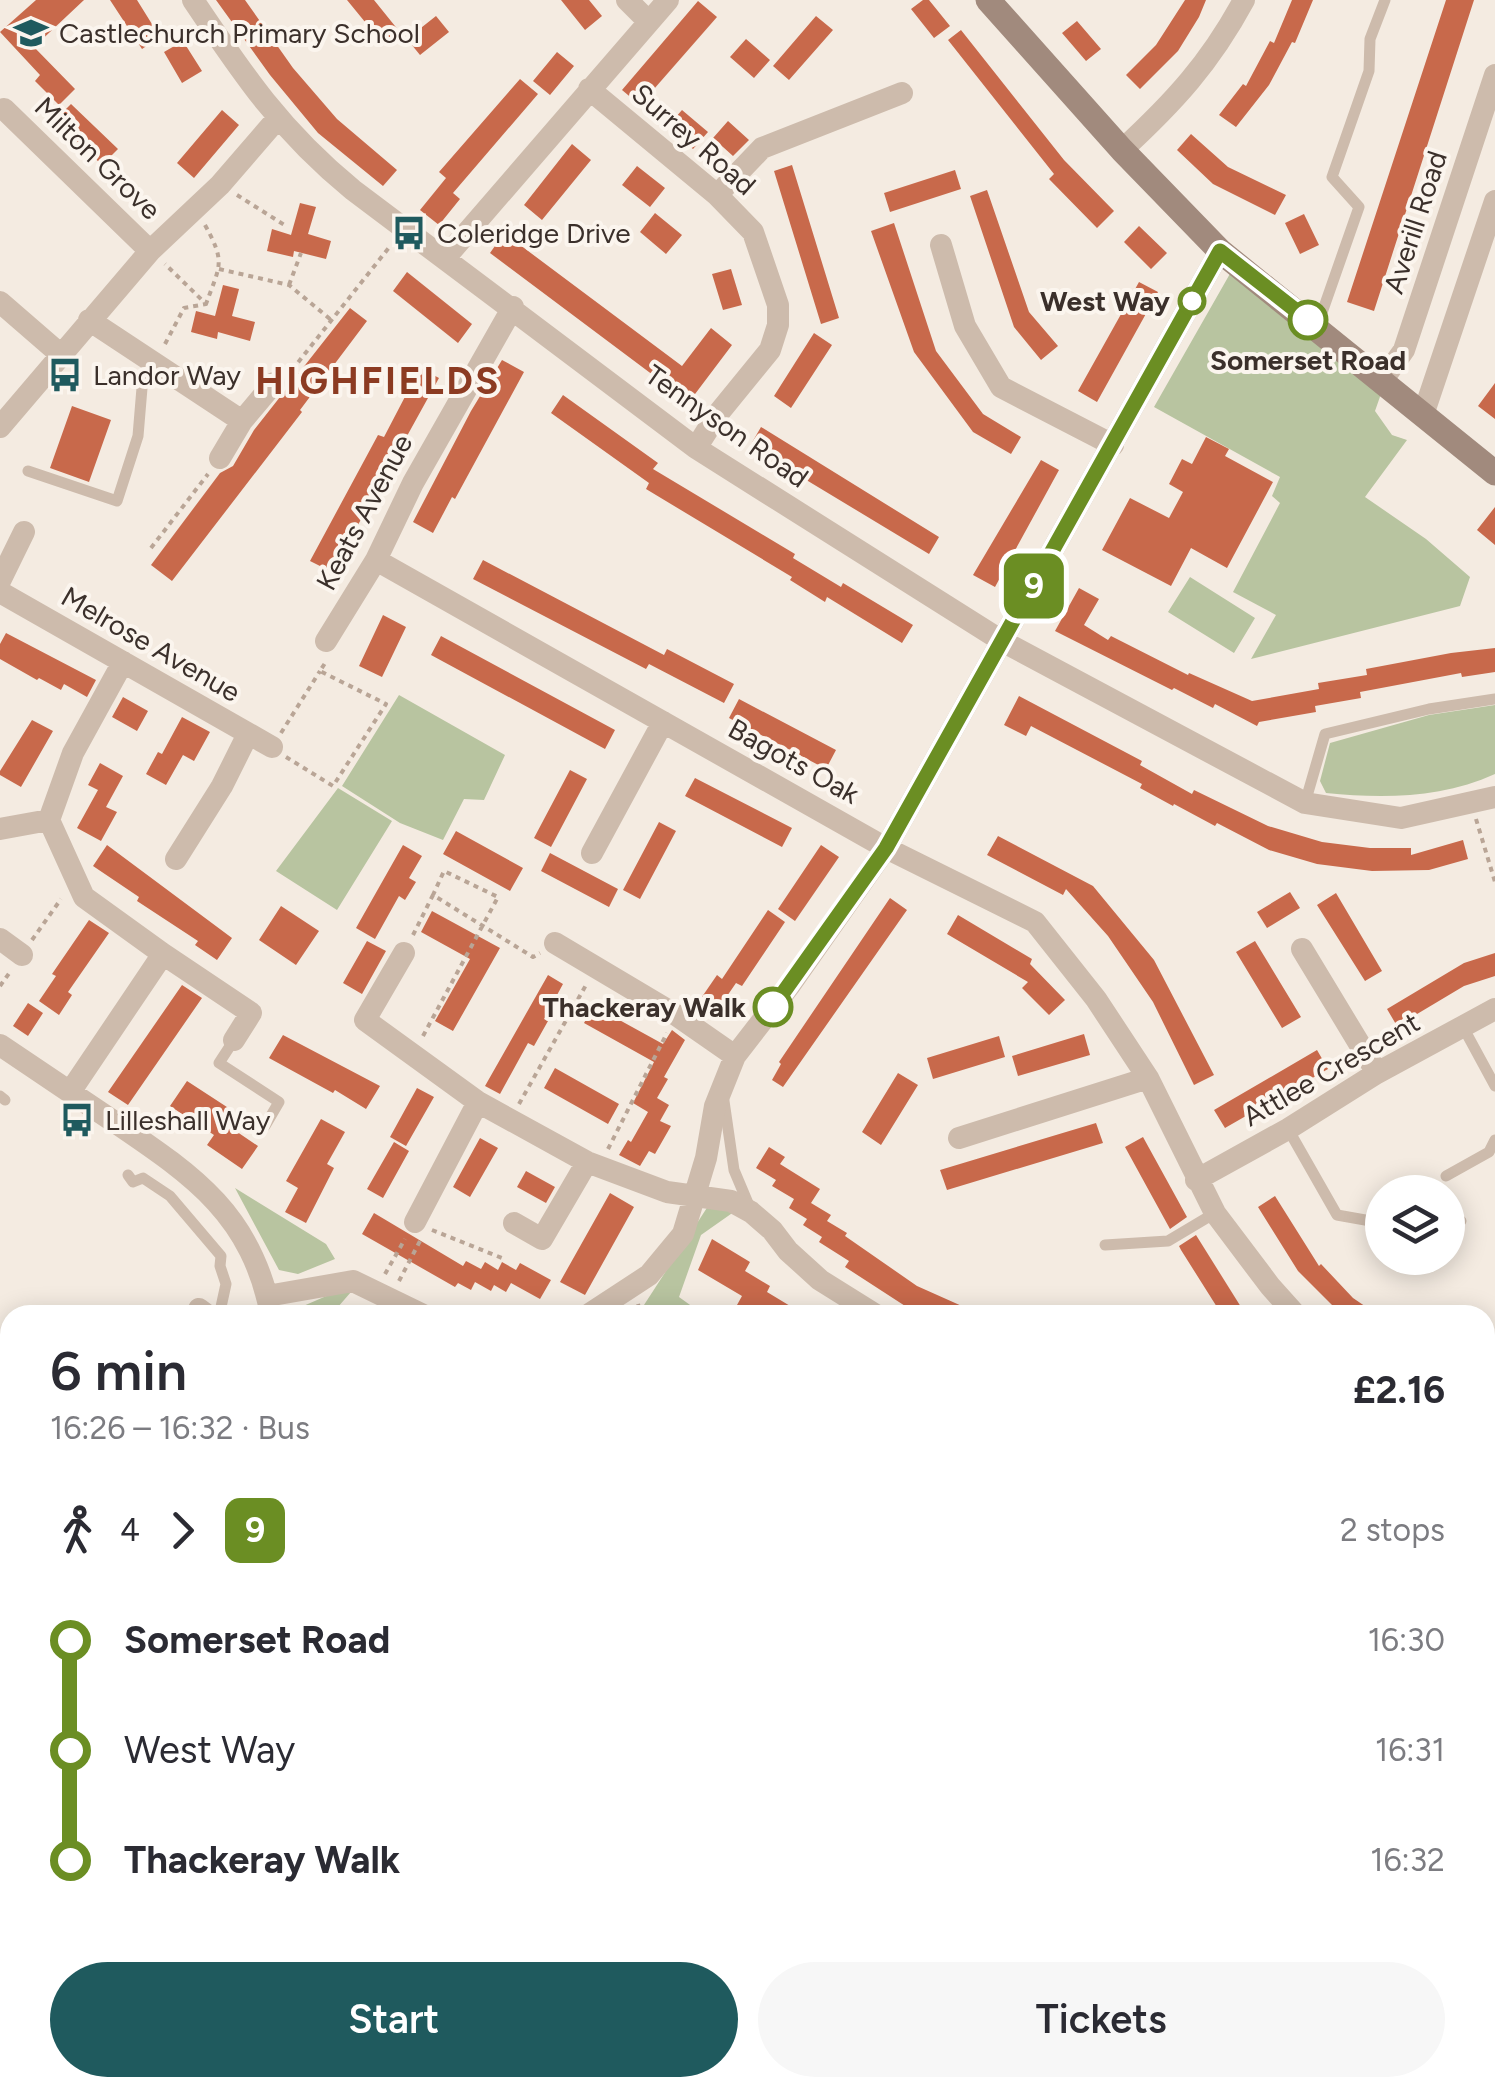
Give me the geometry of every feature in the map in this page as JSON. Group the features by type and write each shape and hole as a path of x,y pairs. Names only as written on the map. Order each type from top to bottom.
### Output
{"street":[{"name":"Tennyson Road","path":"192,0 254,90 318,161 696,448 1002,641 1305,802 1401,818 1495,798"},
{"path":"627,0 650,22"},
{"path":"445,258 668,0"},
{"path":"988,0 1122,150 1220,251 1495,472"},
{"path":"1122,150 1176,100 1220,43 1244,0"},
{"name":"Averill Road","path":"1382,381 1404,350 1495,75"},
{"name":"Surrey Road","path":"590,89 717,195 753,232 778,305 778,325 770,350 717,415 696,448"},
{"path":"717,195 762,148 902,93"},
{"name":"Milton Grove","path":"5,116 150,251"},
{"name":"Milton Grove","path":"0,427 150,251 220,184 277,119"},
{"path":"1422,415 1495,201"},
{"path":"941,245 965,326 1000,387 1113,445"},
{"path":"603,1305 649,1275 682,1234 706,1158 715,1106 735,1056 886,848 1220,251"},
{"path":"0,302 60,354"},
{"name":"Keats Avenue","path":"326,641 376,560 413,483 513,308"},
{"path":"88,320 242,422"},
{"path":"220,458 242,422 283,377"},
{"path":"0,581 24,532"},
{"name":"Bagots Oak","path":"376,560 886,848 1035,922 1096,999 1148,1078 1215,1213 1287,1305"},
{"name":"Melrose Avenue","path":"0,592 272,748"},
{"path":"123,662 73,753 49,820 84,896 251,1013 234,1040"},
{"path":"592,854 664,722"},
{"path":"176,859 222,786 248,734"},
{"path":"0,829 49,820"},
{"path":"0,939 22,955"},
{"path":"555,943 676,1015 735,1056"},
{"path":"1302,949 1377,1074"},
{"path":"404,953 364,1020 478,1102 593,1164 668,1192 731,1201 752,1212 820,1280 860,1305"},
{"path":"70,1092 163,954"},
{"name":"Attlee Crescent","path":"1196,1180 1495,1010"},
{"path":"0,1045 198,1180 233,1221 250,1252 269,1305"},
{"path":"959,1138 1148,1078"},
{"path":"414,1222 478,1102"},
{"path":"514,1222 542,1239 593,1164"},
{"path":"272,1305 353,1281 402,1305"}],"lane":[{"path":"1317,327 1359,206 1332,177 1369,71 1370,39 1386,0"},
{"path":"28,471 117,501 138,436 142,388 154,362"},
{"path":"1305,802 1325,734 1495,699"},
{"path":"1463,1027 1495,1086"},
{"path":"234,1040 219,1063 279,1102 265,1126"},
{"path":"722,1086 734,1170 752,1212"},
{"path":"1288,1130 1337,1215 1365,1220"},
{"path":"1448,1175 1489,1152 1495,1140"},
{"path":"128,1175 132,1182 143,1178 170,1196 221,1256 226,1284 214,1305"},
{"path":"1105,1245 1168,1241 1215,1213"}],"path":[{"path":"220,184 286,226"},
{"path":"196,208 220,253 219,268 206,304"},
{"path":"283,377 404,229"},
{"path":"150,251 206,304"},
{"path":"289,284 301,253"},
{"path":"219,268 289,284 331,320"},
{"path":"154,362 184,308 206,304"},
{"path":"152,548 220,458"},
{"path":"320,672 386,704 333,786 272,748 328,657 326,641"},
{"path":"1471,804 1495,882"},
{"path":"404,953 444,871 498,898 413,1054"},
{"path":"0,986 76,878"},
{"path":"433,895 533,958 555,943"},
{"path":"510,1119 595,968"},
{"path":"593,1164 676,1015"},
{"path":"382,1295 414,1222"},
{"path":"382,1295 426,1228 502,1258"}],"green space":[{"path":"1231,272 1382,391 1375,411 1392,435 1407,440 1365,497 1426,539 1470,577 1460,606 1251,659 1276,615 1233,592 1280,503 1272,496 1280,477 1154,407"},
{"path":"1190,577 1255,618 1234,653 1168,612"},
{"path":"399,695 505,755 484,800 464,799 443,840 400,823 342,786"},
{"path":"1495,705 1495,774 1454,788 1391,796 1326,793 1320,781 1330,743 1429,715"},
{"path":"338,788 392,821 337,910 276,871"},
{"path":"235,1188 326,1244 335,1259 298,1274 279,1270"},
{"path":"712,1200 738,1209 701,1235 679,1297 690,1305 644,1305"},
{"path":"351,1292 340,1305 306,1305 331,1294"}],"building":[{"path":"36,0 84,0 34,47 75,89 59,105 35,81 40,75 0,32"},
{"path":"110,0 137,0 160,37 142,49"},
{"path":"216,0 245,0 293,68 337,119 397,170 383,186 318,133"},
{"path":"347,0 374,0 399,31 383,44"},
{"path":"561,0 589,0 602,16 585,30"},
{"path":"929,0 950,26 934,38 911,9"},
{"path":"1185,0 1206,0 1178,51 1140,89 1126,75 1156,45"},
{"path":"1292,0 1313,0 1295,43 1292,42 1269,85 1236,127 1219,115 1243,84 1246,86 1270,41 1274,43"},
{"path":"1446,0 1474,0 1374,311 1347,302"},
{"path":"698,1 717,17 640,105 622,90"},
{"path":"436,16 449,32 420,55 407,39"},
{"path":"816,16 833,30 789,80 773,66"},
{"path":"1077,21 1101,49 1086,61 1062,33"},
{"path":"961,30 1064,160 1114,211 1097,228 1049,179 1054,174 948,40"},
{"path":"746,39 770,60 754,78 730,57"},
{"path":"183,41 202,71 182,83 164,52"},
{"path":"557,52 574,66 550,95 533,81"},
{"path":"520,79 538,94 453,193 460,199 439,225 420,210 446,178 439,172"},
{"path":"71,104 118,149 102,165 55,120"},
{"path":"222,110 239,125 194,178 177,163"},
{"path":"682,110 708,132 693,149 667,127"},
{"path":"728,121 749,140 733,156 713,138"},
{"path":"1191,134 1228,167 1286,195 1275,215 1213,184 1177,150"},
{"path":"572,144 591,160 542,220 524,205"},
{"path":"792,165 839,318 821,324 774,171"},
{"path":"637,166 665,188 650,207 622,185"},
{"path":"955,170 961,189 890,212 884,193"},
{"path":"987,190 1029,312 1058,346 1041,360 1014,327 970,196"},
{"path":"300,203 316,207 308,234 331,241 326,259 294,251 293,257 267,251 272,229 291,235"},
{"path":"655,213 682,235 666,254 640,232"},
{"path":"1304,214 1319,245 1300,254 1285,223"},
{"path":"894,223 936,351 983,414 1021,437 1011,454 973,432 914,352 871,231"},
{"path":"1139,226 1167,253 1151,269 1124,242"},
{"path":"504,233 682,366 711,328 732,345 689,402 490,253"},
{"path":"731,269 742,305 723,310 712,274"},
{"path":"407,272 472,324 458,343 393,291"},
{"path":"1139,282 1158,292 1097,402 1078,391"},
{"path":"223,285 239,289 232,316 255,322 250,341 218,332 217,339 191,332 196,311 215,316"},
{"path":"350,308 367,321 172,581 151,565 220,473 233,466 254,430"},
{"path":"814,333 832,345 791,408 774,396"},
{"path":"502,360 524,372 433,533 413,522"},
{"path":"420,368 439,378 332,572 310,561 378,435 384,437"},
{"path":"1495,383 1495,419 1478,406"},
{"path":"563,395 658,463 653,469 795,554 793,558 841,587 843,583 913,625 902,643 827,597 825,602 790,580 792,577 646,489 649,483 551,413"},
{"path":"72,406 111,420 89,482 50,468"},
{"path":"761,427 939,537 929,554 750,446"},
{"path":"1206,437 1229,449 1225,456 1273,482 1227,568 1191,548 1171,586 1102,550 1130,498 1169,518 1183,492 1169,484 1182,459 1192,464"},
{"path":"1041,460 1059,470 995,587 973,575"},
{"path":"1495,507 1495,545 1477,530"},
{"path":"483,560 664,655 667,649 734,684 724,703 649,664 646,669 473,579"},
{"path":"1079,588 1099,599 1084,625 1108,640 1111,636 1188,675 1252,701 1319,689 1318,683 1367,675 1366,669 1451,653 1495,648 1495,672 1462,677 1461,673 1360,692 1361,698 1315,706 1316,712 1259,722 1257,726 1215,704 1213,708 1172,690 1055,631"},
{"path":"383,615 406,627 382,677 359,666"},
{"path":"6,633 96,680 87,697 64,684 61,690 37,680 0,659 0,644"},
{"path":"441,636 615,730 605,749 431,655"},
{"path":"1019,696 1142,761 1140,765 1192,794 1194,790 1268,826 1322,842 1411,848 1411,855 1463,840 1468,859 1429,870 1372,871 1317,864 1269,850 1173,806 1140,788 1142,784 1031,726 1026,736 1004,725"},
{"path":"123,697 148,711 137,731 112,717"},
{"path":"739,699 836,750 826,769 729,718"},
{"path":"182,717 210,732 194,761 183,755 166,785 146,774"},
{"path":"32,720 53,731 21,787 0,775 0,771"},
{"path":"100,763 123,776 106,807 117,812 101,841 77,828 98,790 88,785"},
{"path":"570,770 587,779 551,847 534,838"},
{"path":"695,778 792,828 782,847 685,796"},
{"path":"659,822 676,831 640,899 623,890"},
{"path":"456,831 523,868 510,891 443,854"},
{"path":"998,836 1093,886 1154,960 1214,1075 1194,1085 1153,1002 1108,936 1066,889 1063,895 987,855"},
{"path":"107,845 232,938 217,960 195,945 198,941 93,866"},
{"path":"403,845 422,856 409,878 416,882 405,900 399,896 375,939 356,928"},
{"path":"821,845 839,857 795,921 778,909"},
{"path":"550,853 618,889 609,907 541,871"},
{"path":"1290,892 1300,908 1267,928 1257,912"},
{"path":"1336,893 1382,971 1365,981 1317,905"},
{"path":"890,898 907,910 783,1087 772,1080 779,1062"},
{"path":"281,906 319,931 296,965 259,940"},
{"path":"768,910 785,922 742,986 736,983 712,1018 695,1007 717,975 722,979"},
{"path":"432,911 500,948 453,1031 435,1021 470,959 421,932"},
{"path":"958,915 1032,959 1030,964 1065,1000 1049,1015 1022,988 1028,982 947,934"},
{"path":"89,920 109,933 68,992 72,995 59,1015 39,1001 56,976 52,974"},
{"path":"367,941 386,951 362,994 343,983"},
{"path":"1255,941 1301,1017 1282,1028 1236,952"},
{"path":"1495,953 1495,976 1464,986 1397,1026 1387,1009 1464,963"},
{"path":"548,975 563,984 534,1046 528,1043 500,1094 485,1086"},
{"path":"182,985 202,998 128,1105 108,1092"},
{"path":"28,1003 43,1013 28,1036 13,1026"},
{"path":"594,1006 663,1044 672,1030 685,1040 657,1098 669,1105 660,1121 671,1126 655,1154 649,1151 640,1166 619,1155 648,1112 633,1103 654,1062 584,1023"},
{"path":"1084,1034 1090,1055 1018,1076 1012,1056"},
{"path":"283,1035 380,1086 366,1109 269,1058"},
{"path":"999,1036 1005,1057 933,1079 927,1058"},
{"path":"1317,1050 1328,1069 1225,1128 1214,1110"},
{"path":"555,1068 619,1104 608,1124 544,1088"},
{"path":"898,1073 918,1085 881,1145 862,1132"},
{"path":"187,1081 230,1109 221,1121 258,1146 242,1169 207,1145 214,1135 170,1106"},
{"path":"417,1088 434,1097 406,1146 390,1137"},
{"path":"321,1119 345,1132 327,1164 334,1168 306,1223 285,1212 298,1188 286,1181"},
{"path":"1096,1123 1103,1143 947,1190 940,1170"},
{"path":"1143,1137 1187,1217 1170,1229 1125,1147"},
{"path":"480,1138 498,1148 470,1197 453,1187"},
{"path":"394,1142 409,1151 383,1198 367,1189"},
{"path":"769,1147 785,1157 780,1164 820,1189 811,1203 831,1215 827,1221 917,1286 960,1305 904,1305 845,1267 849,1261 819,1242 822,1237 803,1225 807,1219 789,1208 794,1199 772,1186 776,1180 756,1168"},
{"path":"526,1171 555,1187 546,1203 517,1187"},
{"path":"610,1193 634,1207 585,1295 560,1282"},
{"path":"1275,1196 1319,1266 1363,1305 1332,1305 1298,1271 1258,1207"},
{"path":"374,1213 463,1266 466,1261 481,1269 485,1262 498,1270 502,1262 516,1270 520,1263 551,1280 540,1299 511,1283 506,1292 494,1285 491,1291 475,1282 471,1290 458,1283 455,1287 362,1234"},
{"path":"1196,1235 1240,1305 1216,1305 1179,1246"},
{"path":"712,1239 750,1262 745,1271 770,1286 767,1292 788,1305 737,1305 742,1296 698,1270"}],"bus line":[{"name":"9","path":"773,1007 886,848 1220,251 1308,320"}],"place":[{"name":"Castlechurch Primary School","path":"31,33"},
{"name":"Coleridge Drive","path":"409,233"},
{"name":"West Way","path":"1192,301"},
{"name":"Somerset Road","path":"1308,320"},
{"name":"Landor Way","path":"65,375"},
{"name":"Thackeray Walk","path":"773,1007"},
{"name":"Lilleshall Way","path":"77,1120"}],"district":[{"name":"HIGHFIELDS","path":"378,381"}]}
